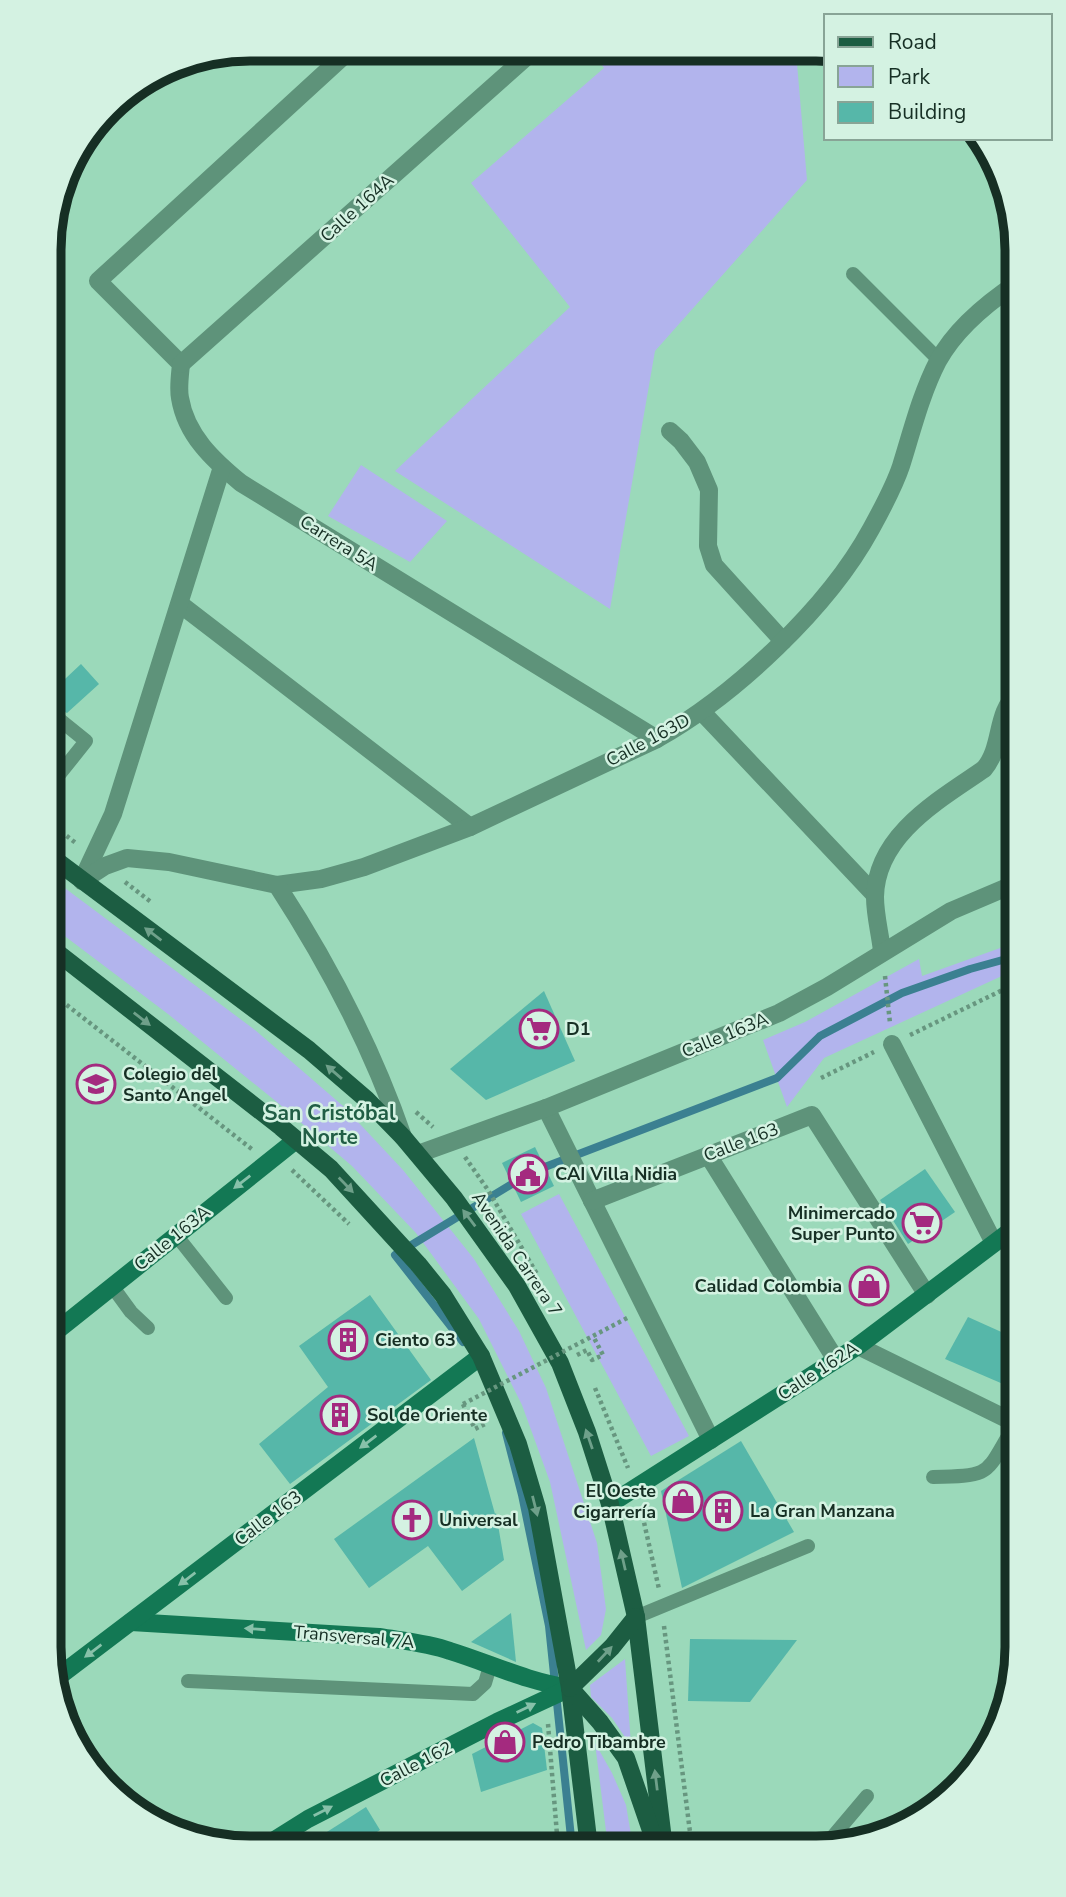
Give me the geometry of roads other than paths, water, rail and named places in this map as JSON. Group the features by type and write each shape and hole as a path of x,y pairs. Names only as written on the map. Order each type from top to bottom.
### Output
{"main road":[{"name":"Avenida Carrera 7","path":"61,865 309,1050 366,1099 418,1154 489,1245 517,1286 560,1363 587,1432 610,1504 636,1616 663,1836"},
{"path":"61,956 331,1169 443,1295 481,1356 518,1444 537,1508 570,1688 588,1836"},
{"path":"570,1688 612,1647 636,1616"},
{"path":"570,1688 600,1722 626,1758 653,1836"}],"street":[{"path":"181,364 98,281 337,62"},
{"name":"Calle 164A","path":"181,364 521,62"},
{"name":"Calle 163D","path":"82,881 105,866 127,858 169,862 277,885 321,879 365,867 470,827 657,739 702,712 783,641 834,585 871,530 900,469 917,411 939,360 960,330 1005,291"},
{"name":"Carrera 5A","path":"181,364 180,397 187,421 200,445 241,483 657,739"},
{"path":"670,431 697,462 709,490 708,546 715,565 783,641"},
{"path":"82,881 113,814 222,467"},
{"path":"180,604 470,827"},
{"path":"882,951 875,895 878,876 893,843 915,818 984,769 991,760 1005,710"},
{"path":"702,712 875,895"},
{"path":"277,885 316,945 347,1003 385,1086 403,1137"},
{"name":"Calle 163A","path":"418,1154 546,1108 779,1013 827,987 951,911 1005,888"},
{"path":"892,1044 994,1243"},
{"path":"546,1108 710,1440"},
{"name":"Calle 163","path":"592,1201 812,1115 926,1295"},
{"name":"Calle 163A","path":"61,1326 296,1140"},
{"path":"708,1155 836,1360"},
{"name":"Calle 162A","path":"610,1504 858,1346 1004,1235"},
{"path":"858,1346 1004,1418"},
{"name":"Calle 163","path":"64,1673 481,1356"},
{"name":"Transversal 7A","path":"131,1622 379,1637 435,1647 529,1681 570,1688"},
{"name":"Calle 162","path":"281,1836 308,1819 504,1718 570,1688"}],"lane":[{"path":"853,274 939,360"},
{"path":"61,721 86,741 61,772"},
{"path":"176,1235 226,1298"},
{"path":"112,1286 131,1312 148,1328"},
{"path":"933,1477 974,1476 988,1469 1004,1443"},
{"path":"636,1616 808,1546"},
{"path":"188,1681 473,1694 485,1683 490,1666"},
{"path":"835,1834 867,1796"}],"waterway":[{"path":"537,1170 777,1078 820,1036 902,993 1004,959"},
{"path":"463,1342 395,1255 520,1179"},
{"path":"506,1433 522,1495 549,1626 571,1836"}],"place":[{"name":"D1","path":"539,1029"},
{"name":"Colegio del Santo Angel","path":"96,1084"},
{"name":"CAI Villa Nidia","path":"528,1174"},
{"name":"Minimercado Super Punto","path":"922,1223"},
{"name":"Calidad Colombia","path":"869,1286"},
{"name":"Ciento 63","path":"348,1340"},
{"name":"Sol de Oriente","path":"340,1415"},
{"name":"El Oeste Cigarrería","path":"683,1501"},
{"name":"La Gran Manzana","path":"723,1511"},
{"name":"Universal","path":"412,1520"},
{"name":"Pedro Tibambre","path":"505,1742"}],"district":[{"name":"San Cristóbal Norte","path":"330,1125"}]}
